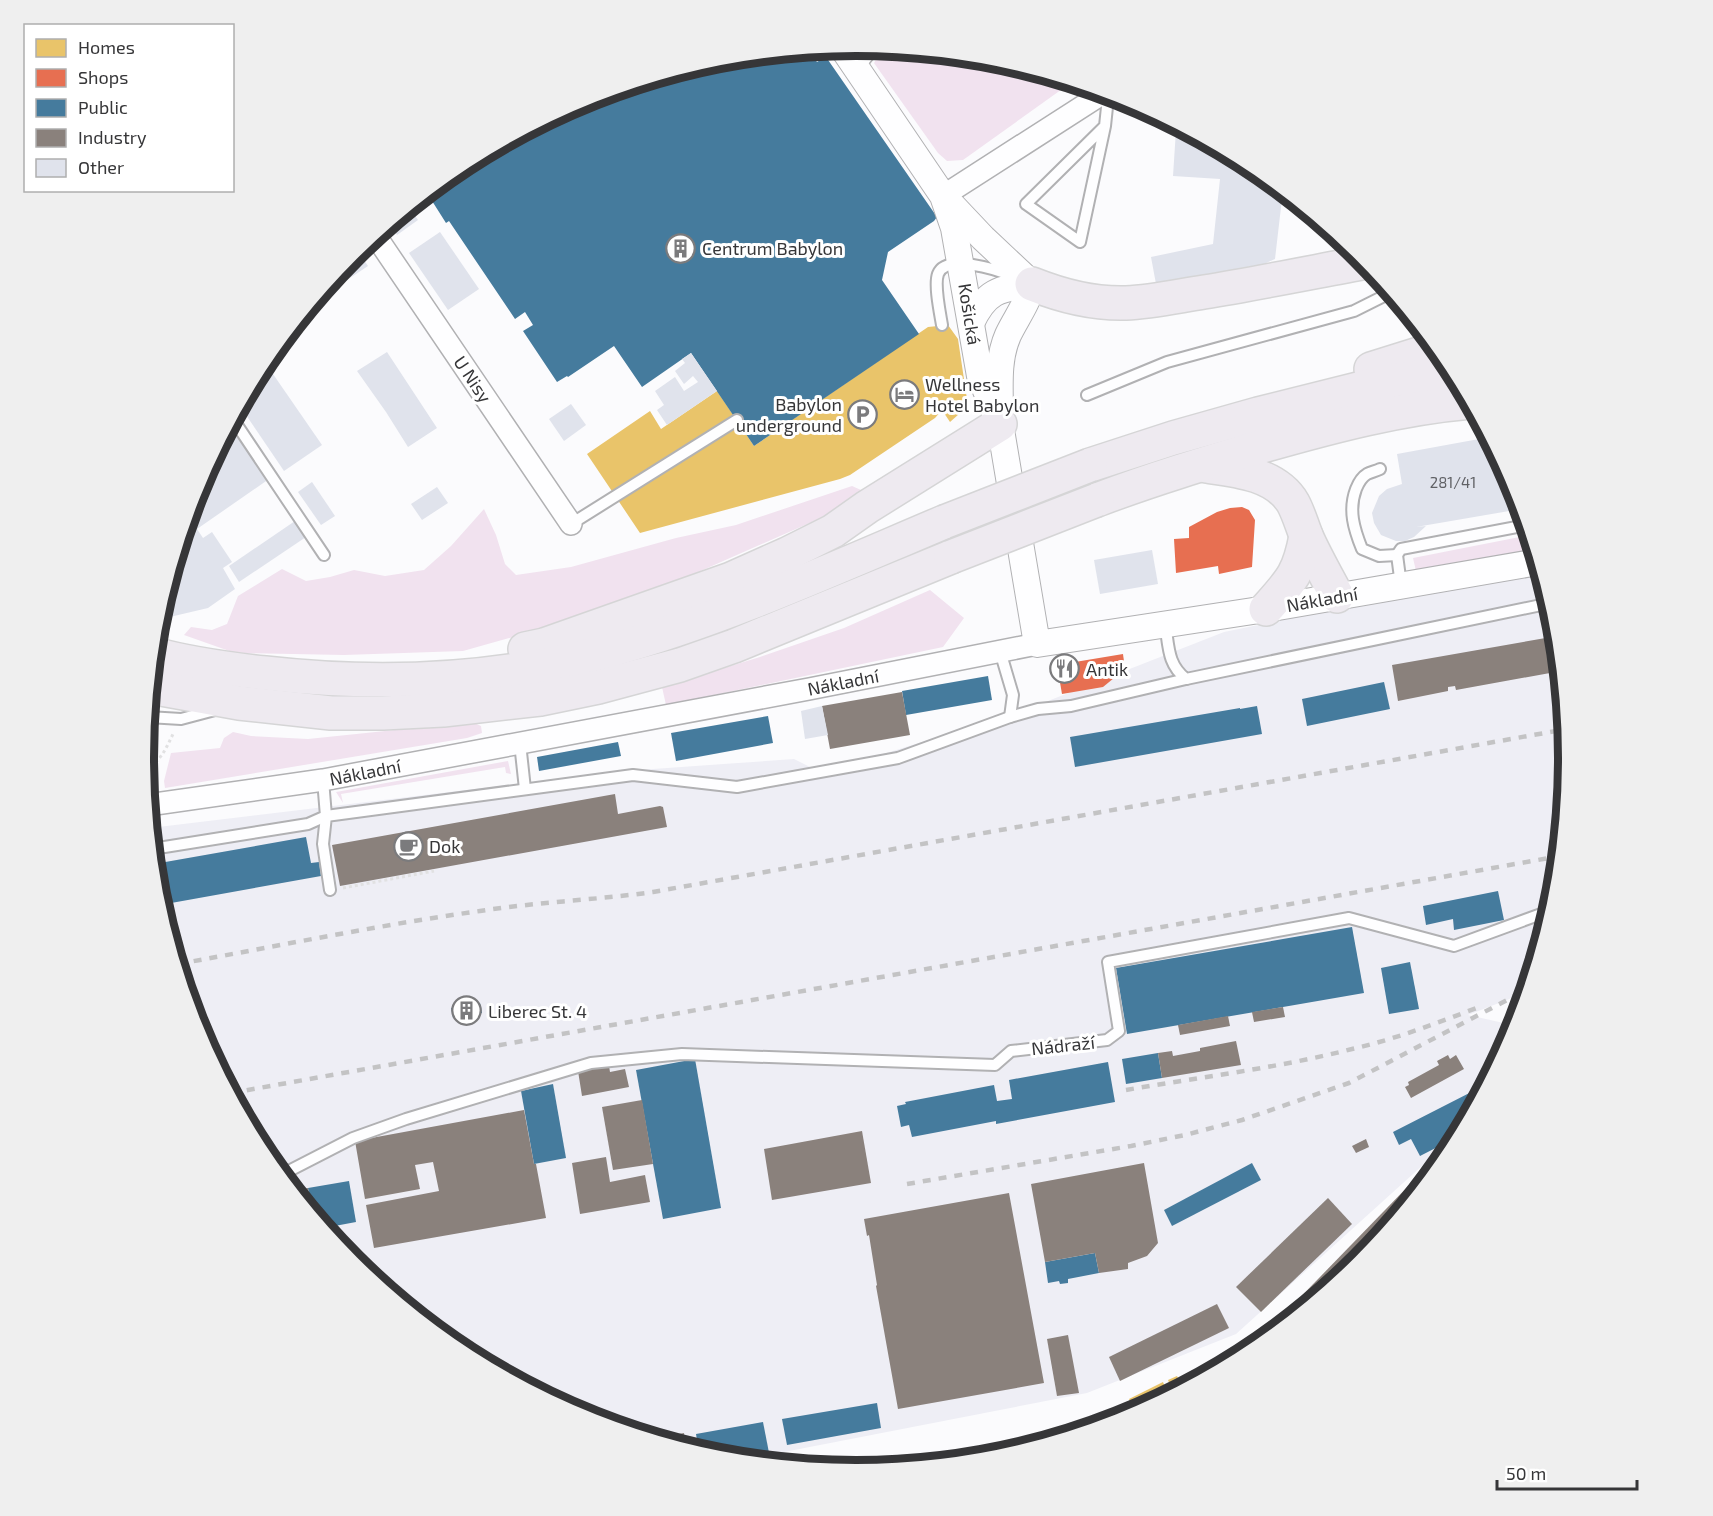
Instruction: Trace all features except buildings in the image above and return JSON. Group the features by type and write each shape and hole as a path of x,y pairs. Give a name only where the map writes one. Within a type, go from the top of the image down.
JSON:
{"highway":[{"path":"1032,284 1081,299 1125,303 1158,300 1356,264"},
{"path":"1258,414 1364,372 1429,351"},
{"path":"162,655 245,671 348,680 389,681 462,677 553,664 657,636 745,606 944,522 1090,465 1258,414 1394,380 1444,373"},
{"path":"158,688 239,703 331,713 383,713 443,710 540,699 598,687 680,665 734,646 1097,500 1198,465 1367,418 1463,403"},
{"path":"348,680 490,658 544,645 731,579 833,531 867,507 1000,424"},
{"path":"1198,465 1239,470 1284,490 1297,510 1306,536 1337,596"},
{"path":"1266,609 1292,580 1302,559 1306,536"}],"street":[{"name":"Košická","path":"857,56 943,196 954,228 980,376 1000,424 1037,644"},
{"path":"1032,284 943,196 1096,98"},
{"name":"U Nisy","path":"380,242 571,524"},
{"path":"971,323 983,302 992,294 1004,288 1032,284"},
{"path":"1000,424 1002,352 1008,335 1028,298 1032,284"},
{"name":"Nákladní","path":"156,804 323,780 1037,644 1266,609 1531,563"}],"lane":[{"path":"1105,126 1026,204 1080,243 1105,126 1106,102"},
{"path":"942,325 937,287 938,274 943,268 961,264 998,270 1032,284"},
{"path":"1087,395 1167,362 1354,312 1385,295"},
{"path":"571,524 737,420"},
{"path":"238,426 324,555"},
{"path":"1380,469 1365,475 1358,484 1352,499 1351,512 1362,549 1378,556 1397,555"},
{"path":"1401,585 1397,555 1401,549 1520,526"},
{"path":"160,848 308,824 326,816 633,775 736,787 898,758 1038,709 1071,706 1186,679 1542,605"},
{"path":"1165,624 1171,661 1186,679"},
{"path":"1000,651 1013,695 1010,717"},
{"path":"156,717 181,719 239,703"},
{"path":"520,743 525,789"},
{"path":"323,780 326,816 323,844 330,890"},
{"name":"Nádraží","path":"288,1171 353,1138 406,1119 591,1063 682,1054 995,1065 1011,1051 1107,1040 1119,1031 1108,962 1349,918 1454,946 1541,914"}],"path":[{"path":"154,765 181,719"},
{"path":"330,890 434,872"}],"shaded area":[{"path":"878,56 948,62 994,69 1064,87 963,160 947,161 938,153 874,63"},
{"path":"852,486 861,490 848,506 687,577 531,632 463,651 344,655 235,653 184,635 191,627 212,630 227,624 238,596 282,569 306,581 354,570 385,576 424,570 451,546 484,509 496,535 505,564 516,575 571,567 676,538 736,525"},
{"path":"1523,536 1528,552 1416,571 1413,558"},
{"path":"1535,576 1546,621 1553,666 1559,758 1553,850 1546,895 1535,940 1518,996 1468,1015 1507,1024 1487,1069 1432,1160 1423,1165 1236,1334 1087,1393 784,1452 785,1456 719,1447 675,1437 588,1407 546,1388 466,1342 429,1315 393,1286 328,1221 299,1186 248,1109 226,1069 191,984 167,895 158,827 625,771 794,759 822,773 1025,710 1224,632 1302,616"},
{"path":"930,590 964,618 943,647 666,705 662,687 844,628"},
{"path":"472,722 481,726 482,733 467,738 165,788 164,781 171,753 220,748 224,738 233,732 251,736 308,739"},
{"path":"508,761 511,774 506,773 505,767 341,794 343,803 336,792"}],"railway":[{"path":"185,963 442,917 523,905 653,892 1558,731"},
{"path":"238,1092 1552,857"},
{"path":"907,1184 1131,1146 1242,1120 1349,1083 1518,994"},
{"path":"1126,1090 1324,1056 1400,1036 1479,1007"}],"place":[{"name":"Centrum Babylon","path":"681,248"},
{"name":"Wellness Hotel Babylon","path":"904,394"},
{"name":"Babylon underground","path":"863,414"},
{"name":"Antik","path":"1065,669"},
{"name":"Dok","path":"408,846"},
{"name":"Liberec St. 4","path":"467,1011"}]}
